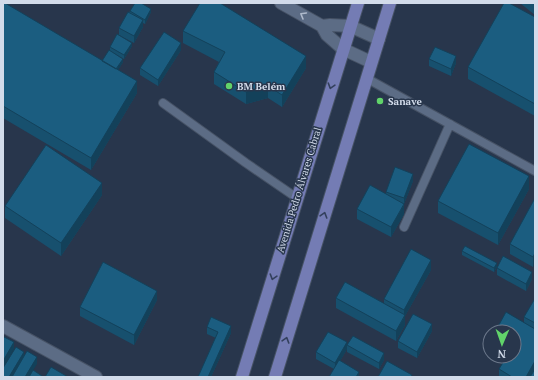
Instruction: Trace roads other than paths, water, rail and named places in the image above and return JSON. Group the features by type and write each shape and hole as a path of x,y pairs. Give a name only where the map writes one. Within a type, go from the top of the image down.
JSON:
{"main road":[{"name":"Avenida Pedro Álvares Cabral","path":"242,377 358,3"},
{"path":"275,377 390,3"}],"street":[{"path":"281,3 322,26 327,35 343,49 371,62"},
{"path":"322,26 350,26 379,39"},
{"path":"3,326 88,375"}],"lane":[{"path":"366,78 535,171"},
{"path":"162,103 297,198"},
{"path":"404,227 450,124"}],"place":[{"name":"BM Belém","path":"229,86"},
{"name":"Sanave","path":"380,101"}]}
